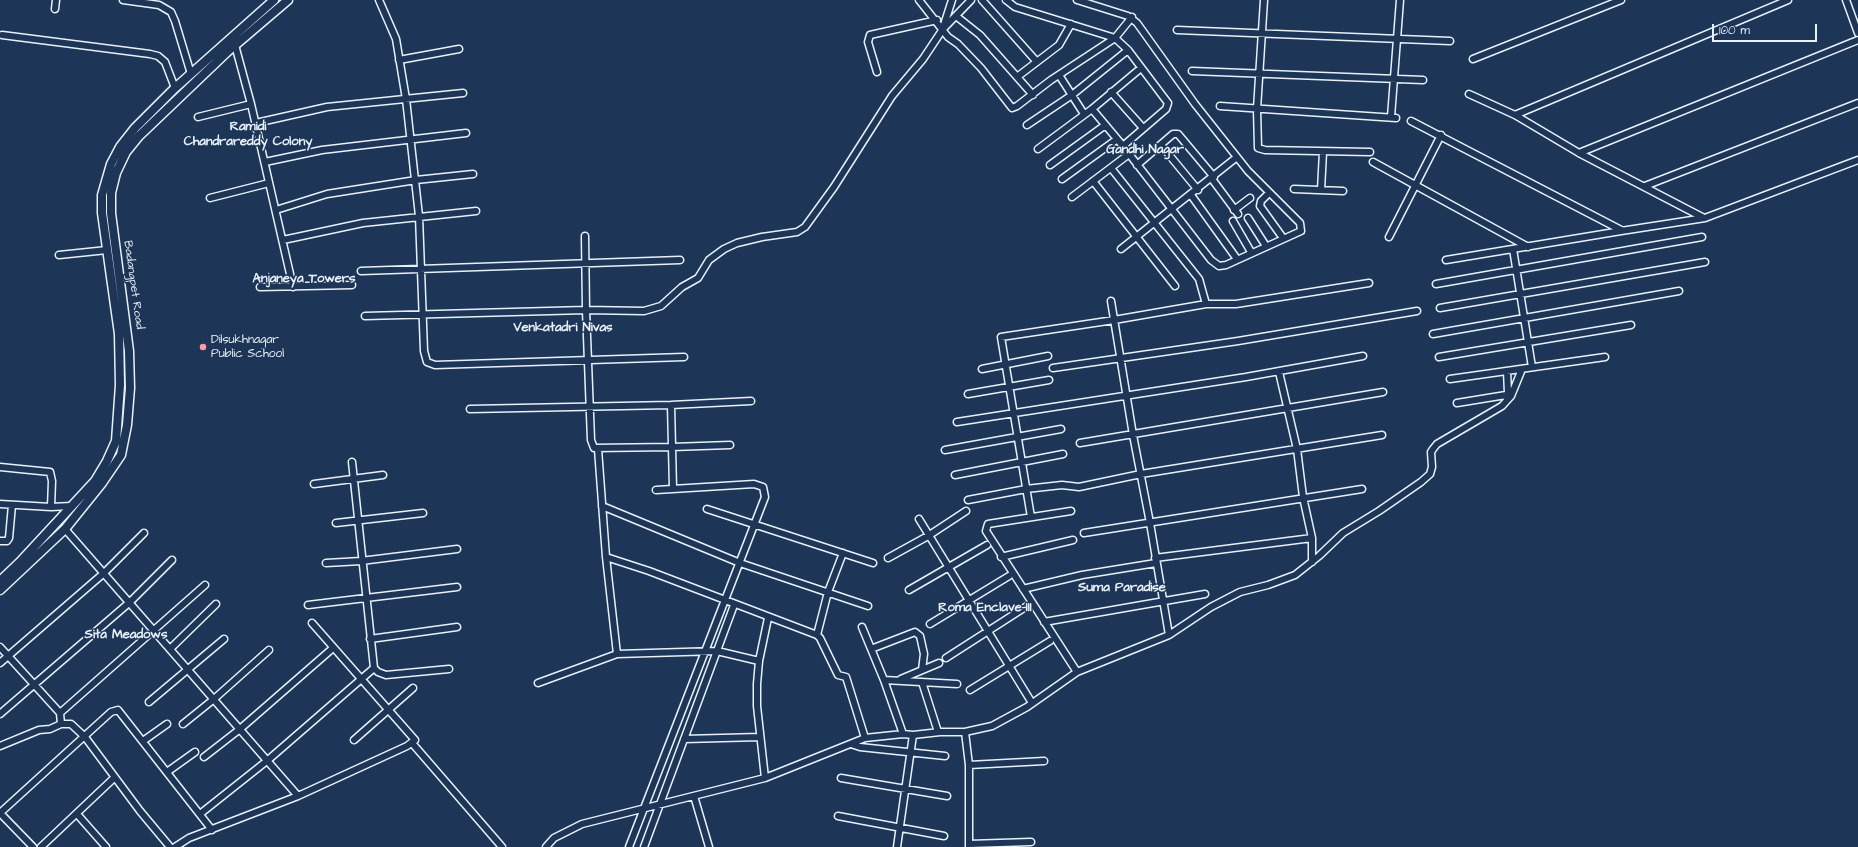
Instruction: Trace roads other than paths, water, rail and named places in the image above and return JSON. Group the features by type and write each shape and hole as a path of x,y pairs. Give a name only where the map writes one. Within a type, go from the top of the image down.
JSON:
{"main road":[{"path":"277,2 288,0"},
{"name":"Badangpet Road","path":"0,590 9,577 95,481 116,441 120,385 119,334 102,213 102,195 111,164 120,147 135,128 175,88 277,2"},
{"name":"Badangpet Road","path":"0,582 9,577 66,529 102,483 121,455 127,425 130,388 129,351 111,213 111,193 116,173 126,152 139,136 235,45 277,2"}],"street":[{"path":"55,9 56,0"},
{"path":"122,0 159,5 171,12 191,74"},
{"path":"379,0 396,39 406,99 419,216 425,355 427,362 430,364 588,361 684,357"},
{"path":"919,0 948,37 958,44 981,68 1011,107 1017,106 1059,75 1115,38 1132,17"},
{"path":"943,30 952,0"},
{"path":"365,316 653,309 661,306 682,287 698,278 709,260 724,249 737,243 762,237 797,232 805,227 834,187 892,96 923,58 943,30 971,0"},
{"path":"982,0 1036,62"},
{"path":"1006,0 1015,7 1115,38 1128,50 1168,103 1166,109 1123,146"},
{"path":"1077,0 1132,17 1138,23 1195,104 1248,171 1302,226 1301,231 1251,252 1222,267 1218,266 1211,260 1136,165 1123,146 1104,126 1092,109"},
{"path":"1264,0 1257,108 1258,148 1265,150 1370,152"},
{"path":"1220,106 1394,117 1394,78 1400,0"},
{"path":"1473,59 1621,0"},
{"path":"1515,115 1788,0"},
{"path":"1846,0 1858,33"},
{"path":"956,16 980,35 1033,95"},
{"path":"877,72 868,42 870,36 936,20"},
{"path":"1017,77 1059,45 1071,24"},
{"path":"1177,30 1450,40"},
{"path":"2,35 158,56 165,62 175,88"},
{"path":"1580,153 1858,40"},
{"path":"235,45 256,123 293,286"},
{"path":"400,60 459,49"},
{"path":"1027,125 1072,95 1128,50"},
{"path":"1038,149 1092,109 1141,68"},
{"path":"1192,71 1259,75 1423,80"},
{"path":"1059,75 1084,114"},
{"path":"1111,92 1143,128"},
{"path":"256,123 327,107 463,93"},
{"path":"1469,94 1515,115 1580,153 1705,218"},
{"path":"1645,186 1858,103"},
{"path":"198,117 251,104"},
{"path":"1411,121 1441,135 1621,230"},
{"path":"1050,165 1104,126"},
{"path":"265,162 322,150 466,133"},
{"path":"1136,165 1173,134 1178,134 1213,178 1236,212 1250,198"},
{"path":"1389,237 1441,135"},
{"path":"1062,179 1116,140"},
{"path":"1160,145 1198,190"},
{"path":"1321,190 1323,152"},
{"path":"1072,197 1129,154"},
{"path":"1122,249 1136,236 1213,178 1237,157"},
{"path":"1446,260 1621,230 1705,218 1858,160"},
{"path":"1373,162 1528,247"},
{"path":"1111,168 1199,279 1206,304"},
{"path":"276,210 327,194 416,180 473,174"},
{"path":"1093,181 1175,286"},
{"path":"210,198 269,183"},
{"path":"1294,189 1343,191"},
{"path":"1269,193 1261,201 1260,206 1283,238"},
{"path":"1191,195 1237,259"},
{"path":"282,240 363,223 476,211"},
{"path":"1248,218 1266,246"},
{"path":"1233,221 1251,252"},
{"path":"585,236 591,440 594,448 730,445"},
{"path":"1436,284 1702,237"},
{"path":"1513,249 1532,367"},
{"path":"59,255 107,250"},
{"path":"361,272 585,262 680,260"},
{"path":"1440,308 1705,262"},
{"path":"1031,517 1000,337 1114,320 1206,304 1236,304 1369,283"},
{"path":"260,287 352,285"},
{"path":"1433,334 1679,291"},
{"path":"1111,301 1168,635"},
{"path":"1053,368 1417,311"},
{"path":"1439,357 1631,325"},
{"path":"982,369 1048,356"},
{"path":"957,422 1279,372 1363,356"},
{"path":"1450,379 1605,357"},
{"path":"546,847 554,838 582,824 765,778 865,738 903,734 913,735 938,732 965,732 992,726 1032,704 1076,672 1168,635 1205,611 1240,592 1289,577 1312,562 1343,533 1379,511 1430,474 1432,467 1431,452 1437,444 1502,406 1511,396 1522,368"},
{"path":"1457,403 1506,395 1508,393 1507,371"},
{"path":"1279,372 1297,449 1303,497 1312,538 1312,562"},
{"path":"968,394 1049,380"},
{"path":"1080,443 1383,392"},
{"path":"470,409 671,405 751,401"},
{"path":"671,405 673,489"},
{"path":"945,450 1061,429"},
{"path":"968,500 1026,489 1062,485 1079,487 1141,474 1382,436"},
{"path":"598,449 606,557 617,654"},
{"path":"955,475 1063,454"},
{"path":"352,462 361,561 374,668 378,672 386,675 449,669"},
{"path":"0,467 50,472 52,481 51,507"},
{"path":"314,484 383,475"},
{"path":"629,847 765,497 765,491 758,485 656,490"},
{"path":"1084,533 1362,488"},
{"path":"0,504 51,507 72,506"},
{"path":"0,541 7,541 9,538 12,505"},
{"path":"602,506 740,563 868,606"},
{"path":"707,509 873,563"},
{"path":"888,558 928,536 966,511"},
{"path":"1071,511 988,524 986,531 1001,557 1076,672"},
{"path":"336,523 423,513"},
{"path":"918,519 970,600 1009,668 1032,704"},
{"path":"66,529 298,796"},
{"path":"0,663 104,573 144,533"},
{"path":"1023,590 1082,575 1156,561 1312,538"},
{"path":"1001,557 1073,540"},
{"path":"909,590 987,545"},
{"path":"326,563 361,561 457,549"},
{"path":"817,635 828,592 842,553"},
{"path":"606,557 649,570 734,605 817,635 820,638 838,676 846,677 865,738"},
{"path":"0,714 130,602 172,560"},
{"path":"930,624 1009,576"},
{"path":"60,713 206,585"},
{"path":"308,605 457,587"},
{"path":"1044,622 1205,594"},
{"path":"170,649 216,604"},
{"path":"644,847 734,605"},
{"path":"946,658 1027,606"},
{"path":"765,778 760,737 757,684 759,661 768,618"},
{"path":"175,847 185,840 298,796 412,743 415,740 361,680 312,622"},
{"path":"370,639 457,627"},
{"path":"862,627 884,680 903,734"},
{"path":"872,649 915,632 920,636 924,654 922,670"},
{"path":"149,702 189,670 224,639"},
{"path":"970,690 1009,668 1050,641"},
{"path":"0,647 60,713 61,724"},
{"path":"204,757 240,729 334,648"},
{"path":"183,724 214,699 269,650"},
{"path":"538,682 617,654 717,652 759,661"},
{"path":"900,680 939,663"},
{"path":"200,814 268,760 374,668"},
{"path":"884,680 957,684"},
{"path":"922,682 938,732"},
{"path":"354,740 413,688"},
{"path":"33,847 0,813 111,712 118,710 212,830"},
{"path":"0,746 39,730 50,729 61,724 71,724 85,737 114,778 170,847"},
{"path":"143,741 167,724"},
{"path":"965,732 969,765 969,845 1031,842"},
{"path":"897,847 913,735"},
{"path":"684,739 760,737"},
{"path":"412,743 502,847"},
{"path":"851,744 856,746 945,756"},
{"path":"167,772 195,752"},
{"path":"969,765 1044,761"},
{"path":"41,847 114,778"},
{"path":"841,778 947,796"},
{"path":"694,796 709,847"},
{"path":"77,814 106,847"},
{"path":"838,816 944,836"}],"place":[{"name":"Dilsukhnagar Public School","path":"203,347"}],"district":[{"name":"Ramidi Chandrareddy Colony","path":"248,134"},
{"name":"Gandhi Nagar","path":"1145,150"},
{"name":"Anjaneya Towers","path":"304,279"},
{"name":"Venkatadri Nivas","path":"563,328"},
{"name":"Suma Paradise","path":"1122,588"},
{"name":"Roma Enclave-III","path":"985,608"},
{"name":"Sita Meadows","path":"126,635"}]}
